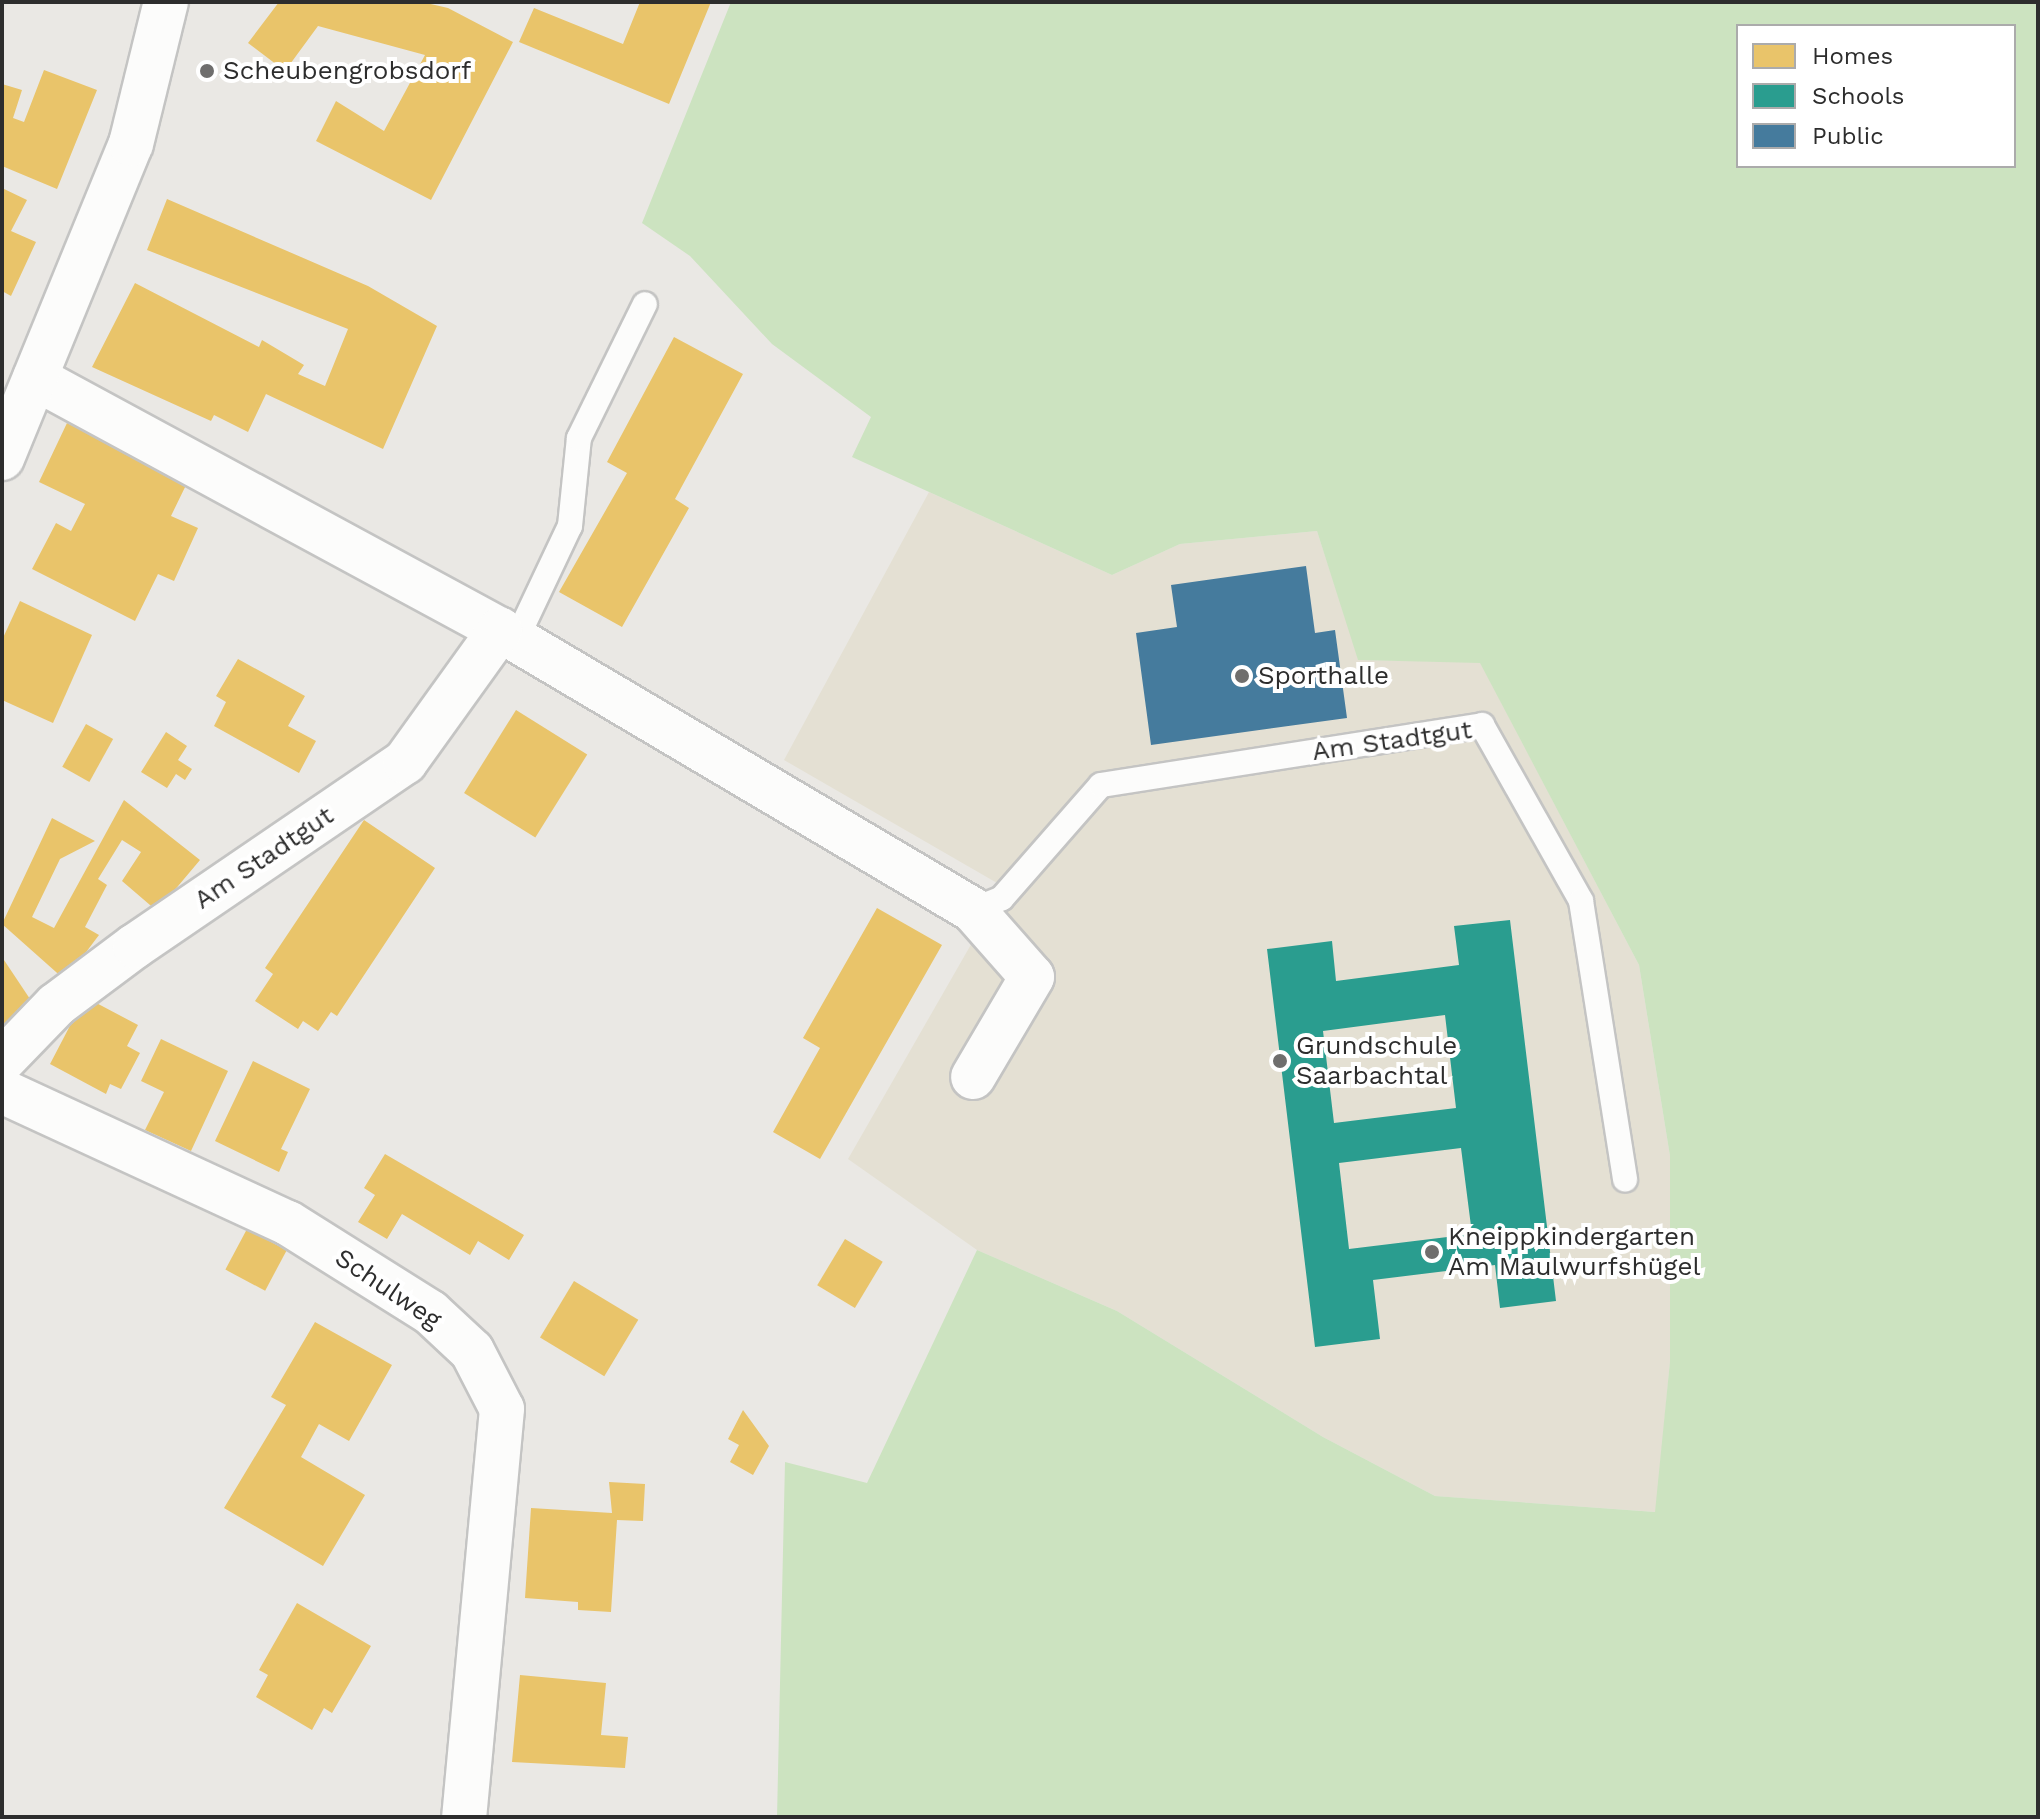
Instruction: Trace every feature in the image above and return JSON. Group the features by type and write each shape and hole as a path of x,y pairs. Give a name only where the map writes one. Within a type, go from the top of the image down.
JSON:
{"street":[{"path":"2,458 131,144 166,2"},
{"path":"35,378 508,635 973,910 1032,977 973,1077"},
{"name":"Am Stadtgut","path":"2,1061 56,1005 135,946 405,762 508,635"},
{"name":"Schulweg","path":"2,1091 288,1223 430,1312 472,1351 502,1409 464,1817"}],"lane":[{"path":"508,635 570,526 579,438 645,304"},
{"name":"Am Stadtgut","path":"973,910 1002,898 1101,785 1482,725 1581,901 1625,1180"}],"shaded area":[{"name":"Grundschule Saarbachtal","path":"929,492 1112,575 1180,544 1317,531 1359,660 1480,662 1639,965 1670,1156 1670,1361 1656,1512 1435,1496 1323,1437 1117,1311 977,1250 848,1159 1004,887 784,760"}],"green space":[{"path":"731,2 2038,2 2038,1817 777,1817 785,1462 867,1483 977,1250 1117,1311 1323,1437 1435,1496 1655,1512 1670,1361 1670,1156 1639,965 1480,663 1358,660 1317,531 1180,544 1112,575 852,457 871,417 772,344 690,256 642,223"}],"building: Homes":[{"path":"279,2 422,2 448,8 513,42 431,200 316,141 336,101 384,131 425,55 318,26 285,71 248,43"},
{"path":"640,2 711,2 669,104 519,42 534,8 623,44"},
{"path":"44,70 97,90 57,189 2,166 2,84 22,90 13,118 24,122"},
{"path":"2,188 27,200 11,231 36,242 11,296 2,291"},
{"path":"167,199 368,286 437,326 383,449 266,394 248,432 214,415 211,421 92,367 135,283 259,347 262,340 304,365 298,374 325,386 348,329 147,250"},
{"path":"674,337 743,374 675,499 689,508 622,627 559,592 627,473 607,462"},
{"path":"67,423 188,481 171,516 198,528 174,581 158,574 135,621 32,569 56,523 71,531 85,504 39,482"},
{"path":"20,601 92,635 53,723 2,700 2,640"},
{"path":"238,659 305,696 288,726 316,741 299,773 214,726 226,702 216,696"},
{"path":"516,710 587,755 535,838 464,793"},
{"path":"86,724 113,739 89,782 62,767"},
{"path":"166,732 187,746 178,760 192,769 185,780 176,774 167,788 141,772"},
{"path":"124,800 200,860 157,911 122,881 141,852 122,840 98,879 107,885 85,927 99,935 65,980 2,924 52,818 95,841 60,859 32,917 54,928"},
{"path":"364,820 435,868 337,1016 331,1012 318,1031 303,1021 298,1029 255,1001 273,974 265,968"},
{"path":"877,908 942,945 820,1159 773,1132 820,1048 803,1038"},
{"path":"2,957 34,1005 2,1027"},
{"path":"85,997 138,1025 127,1046 140,1053 121,1089 110,1084 106,1094 50,1064"},
{"path":"161,1039 228,1071 191,1151 145,1130 164,1092 141,1081"},
{"path":"253,1061 310,1089 281,1149 288,1152 279,1172 215,1141"},
{"path":"385,1154 524,1235 509,1260 478,1241 470,1255 402,1214 387,1239 358,1222 375,1195 364,1188"},
{"path":"247,1229 287,1250 265,1291 225,1270"},
{"path":"845,1239 883,1262 855,1308 817,1285"},
{"path":"574,1281 638,1320 604,1376 540,1338"},
{"path":"315,1322 392,1365 349,1441 319,1424 301,1457 365,1495 323,1566 224,1508 286,1405 271,1397"},
{"path":"743,1410 769,1446 753,1475 730,1462 739,1445 728,1439"},
{"path":"609,1482 645,1484 643,1521 617,1520 611,1612 578,1610 578,1602 525,1598 531,1508 612,1513"},
{"path":"297,1603 371,1646 332,1713 324,1708 312,1730 256,1697 268,1675 259,1670"},
{"path":"520,1675 606,1683 601,1735 628,1737 625,1768 512,1762"}],"building: Schools":[{"path":"1510,920 1556,1301 1500,1308 1495,1265 1373,1280 1380,1339 1315,1347 1267,949 1332,941 1336,981 1459,965 1454,926","holes":["1445,1015 1456,1108 1334,1123 1323,1031","1461,1148 1472,1234 1349,1249 1339,1163"]}],"building: Public":[{"name":"Sporthalle","path":"1306,566 1315,633 1335,630 1347,718 1151,745 1136,633 1177,627 1171,585"}],"place":[{"name":"Scheubengrobsdorf","path":"207,71"},
{"name":"Sporthalle","path":"1242,676"},
{"name":"Grundschule Saarbachtal","path":"1280,1061"},
{"name":"Kneippkindergarten Am Maulwurfshügel","path":"1432,1252"}]}
